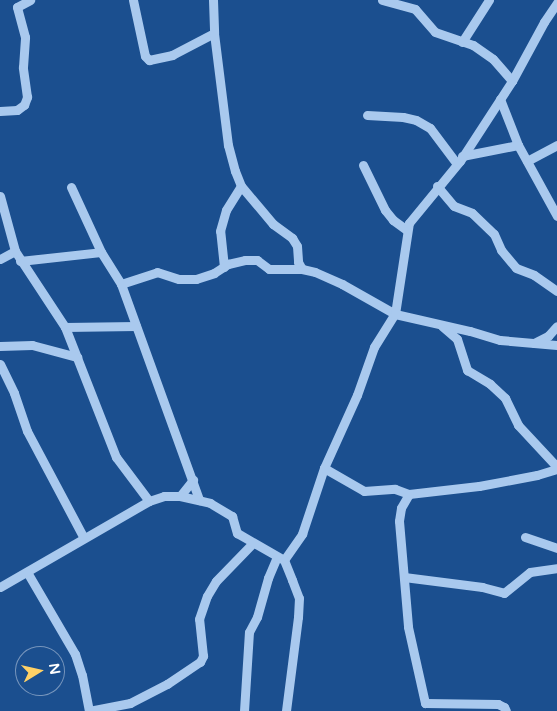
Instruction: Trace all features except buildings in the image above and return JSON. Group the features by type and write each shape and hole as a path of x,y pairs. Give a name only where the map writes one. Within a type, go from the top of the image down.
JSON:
{"street":[{"path":"0,111 17,110 24,105 27,97 23,67 25,37 17,7 30,0"},
{"path":"133,0 145,56 149,60 172,55 214,34"},
{"path":"213,0 214,34 228,145 241,186 273,224 292,238 302,268"},
{"path":"382,0 409,6 421,14 435,32 473,46 493,59 512,81"},
{"path":"462,42 489,0"},
{"path":"244,711 249,632 257,617 268,578 281,558 302,534 324,468 358,395 374,347 395,314 407,230 410,223 460,160 512,81 544,22 557,3"},
{"path":"500,100 518,145 557,216"},
{"path":"367,115 403,117 416,120 430,128 460,160"},
{"path":"460,160 518,145"},
{"path":"527,161 557,145"},
{"path":"363,166 385,210 393,220 407,230"},
{"path":"224,267 220,231 226,210 241,186"},
{"path":"438,186 457,208 472,213 490,230 501,250 516,268 534,275 557,291"},
{"path":"70,187 101,252 121,284 199,500"},
{"path":"0,196 15,252 65,327 116,457 149,501"},
{"path":"0,259 15,252"},
{"path":"20,261 101,252"},
{"path":"121,284 157,272 178,279 196,279 245,260 257,260 269,269 302,268 342,284 395,314 500,340 557,345"},
{"path":"324,468 364,491 395,489 409,494 479,486 537,475 557,468 518,425 505,398 490,384 467,370 457,339 440,324"},
{"path":"65,327 136,326"},
{"path":"534,343 548,336 557,326"},
{"path":"0,346 32,346 77,357"},
{"path":"0,364 14,393 27,431 84,538"},
{"path":"180,496 193,480"},
{"path":"409,494 401,508 399,521 408,627 425,703 498,704 504,707 506,711"},
{"path":"0,587 149,501 164,496 180,496 210,503 231,514 238,533 281,558 298,598 295,655 286,711"},
{"path":"525,537 557,548"},
{"path":"27,572 75,654 82,675 89,711 131,707 200,662 203,656 199,619 207,596 216,581 253,543"},
{"path":"404,577 482,587 504,593 530,572 557,568"}]}
